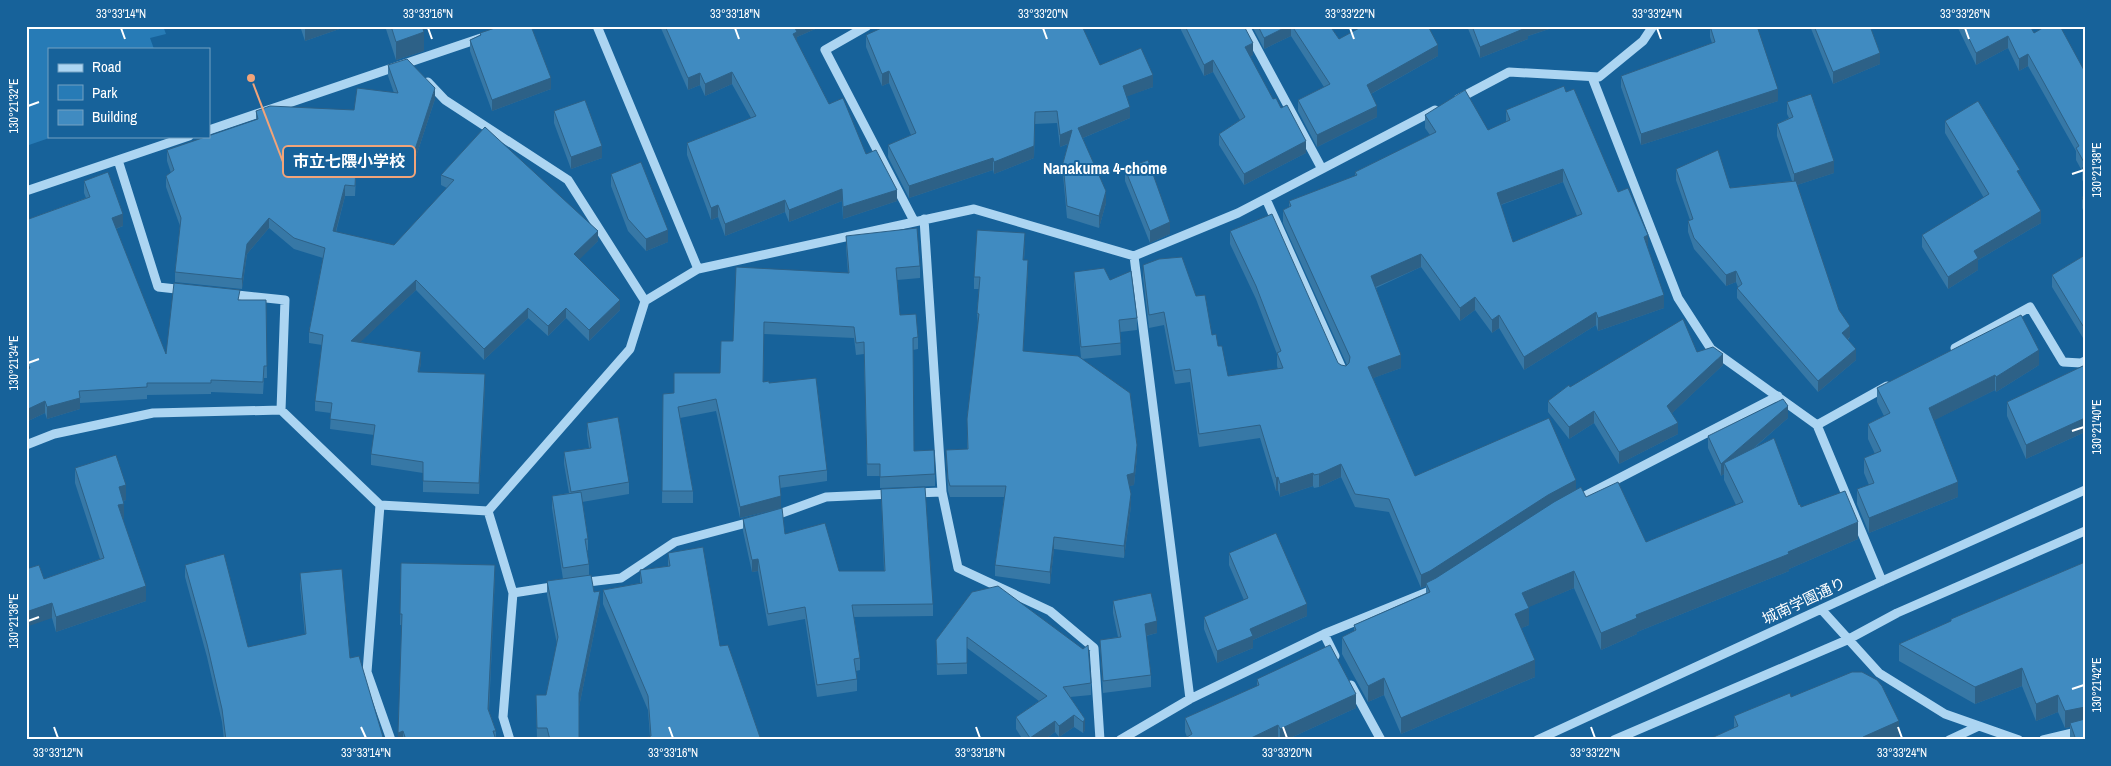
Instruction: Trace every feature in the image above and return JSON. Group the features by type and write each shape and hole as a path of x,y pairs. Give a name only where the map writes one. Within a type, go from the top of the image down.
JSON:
{"street":[{"path":"597,26 698,269"},
{"path":"867,26 826,50 914,221"},
{"path":"488,511 630,349 645,301 698,269 974,209 1134,256 1238,213 1509,72 1599,77 1642,40 1653,26"},
{"path":"1246,28 1322,170"},
{"path":"210,130 415,69 489,35"},
{"path":"415,69 445,100 568,180 645,301"},
{"path":"1592,76 1678,298 1711,349 1818,425 1882,581"},
{"path":"26,191 183,138"},
{"path":"118,160 158,287 197,291"},
{"path":"1266,199 1344,373"},
{"path":"924,219 942,492 958,568 1050,611 1094,648 1100,740"},
{"path":"1134,256 1190,699"},
{"path":"217,293 285,300 281,410"},
{"path":"1945,354 2030,307 2063,362 2082,363 2085,361"},
{"path":"1818,425 1894,383"},
{"path":"1568,504 1778,396"},
{"path":"26,445 54,434 153,412 281,410 380,505 488,511"},
{"name":"城南学園通り","path":"1537,740 2085,490"},
{"path":"513,592 620,578 675,542 786,513 826,497 942,492"},
{"path":"380,505 367,672 391,740"},
{"path":"488,511 513,592 503,717 510,740"},
{"path":"1614,740 1846,640 1897,613 2085,531"},
{"path":"1120,740 1190,699 1324,634 1433,590 1441,585"},
{"path":"1821,609 1846,640 1879,673 1945,714 2018,740"},
{"path":"1324,634 1381,740"},
{"path":"1949,740 1978,726"},
{"path":"2043,740 2085,730"}],"green space":[{"path":"26,26 163,26 166,34 150,38 154,48 48,48 49,138 26,146"}],"building":[{"path":"391,26 422,26 424,32 396,42"},
{"path":"501,26 531,26 551,78 492,100 470,40 481,35 480,33"},
{"path":"665,26 794,26 797,32 793,34 829,104 843,98 866,154 876,150 897,190 843,207 842,189 789,210 785,200 725,224 718,205 711,208 687,143 756,116 732,72 705,84 700,73 688,78"},
{"path":"886,26 1082,26 1100,65 1141,48 1153,75 1123,86 1130,107 1078,128 1106,191 1099,216 1067,206 1063,163 1072,130 1060,135 1057,111 1035,112 1034,146 994,162 993,158 909,186 888,145 916,133 889,71 882,74 866,35"},
{"path":"1185,26 1244,26 1253,43 1245,47 1273,99 1276,98 1281,108 1287,105 1306,141 1244,174 1219,134 1245,117 1213,60 1204,65"},
{"path":"1258,26 1288,26 1264,38"},
{"path":"1292,26 1330,26 1339,39 1363,26 1428,26 1438,45 1367,85 1377,106 1317,135 1298,100 1330,84"},
{"path":"1472,26 1528,26 1528,27 1480,47"},
{"path":"1710,26 1757,26 1778,89 1641,134 1621,76 1715,42"},
{"path":"1814,26 1870,26 1880,53 1833,72"},
{"path":"1963,26 2030,26 2034,33 2046,26 2060,26 2085,72 2085,164 2076,148 2079,146 2028,54 2019,59 2008,36 1976,53"},
{"path":"407,59 435,88 410,165 357,147 355,186 345,185 333,231 394,245 454,180 441,175 485,127 598,231 574,254 620,300 589,330 566,308 548,326 528,308 484,349 416,280 351,341 421,352 418,372 485,374 479,483 423,481 423,462 371,454 375,425 330,419 332,403 315,401 323,335 309,332 325,248 294,238 269,218 247,244 242,279 175,272 181,218 166,176 174,170 167,150 202,138 210,138 210,135 258,119 256,111 270,106 354,110 357,88 398,93 388,65"},
{"path":"1564,86 1566,92 1574,89 1618,192 1628,188 1648,235 1644,237 1664,295 1598,318 1596,312 1524,357 1499,315 1492,320 1475,297 1460,308 1421,254 1371,276 1401,355 1368,367 1415,476 1549,418 1576,480 1548,495 1421,575 1389,499 1355,494 1341,464 1319,474 1314,475 1313,473 1280,484 1278,477 1276,478 1260,425 1199,434 1190,369 1175,371 1164,312 1149,315 1143,265 1159,259 1182,257 1196,296 1205,295 1212,335 1216,334 1218,346 1222,346 1228,376 1283,368 1277,353 1281,351 1256,286 1230,231 1272,214 1338,363 1346,366 1349,363 1350,357 1283,210 1291,206 1289,201 1357,175 1355,172 1436,132 1425,115 1465,90 1488,130 1510,120 1506,110","holes":["1563,169 1582,214 1513,242 1497,193"]},
{"path":"1811,94 1834,161 1794,174 1777,124 1793,117 1787,102"},
{"path":"585,100 602,146 571,157 554,111"},
{"path":"1978,101 2020,170 2017,171 2041,211 1974,251 1978,258 1948,277 1922,235 1989,194 1945,121"},
{"path":"1718,150 1730,188 1796,181 1839,310 1850,326 1842,333 1856,349 1818,381 1737,288 1742,284 1736,271 1726,275 1694,238 1688,221 1693,219 1676,169"},
{"path":"1148,160 1170,222 1150,231 1125,169"},
{"path":"641,162 668,230 646,239 628,219 611,174"},
{"path":"108,172 123,214 112,218 166,354 174,283 240,290 238,300 266,300 267,366 264,366 263,382 211,380 211,383 147,383 147,387 79,391 80,398 47,407 45,401 26,410 26,370 30,368 26,361 26,220 90,197 84,181"},
{"path":"917,228 920,266 896,268 900,315 916,314 918,337 913,338 914,451 934,450 935,474 880,477 880,464 867,464 864,342 856,343 854,327 764,322 763,382 816,378 827,470 779,476 781,496 740,507 716,399 678,407 693,491 662,491 663,394 674,393 674,373 720,373 721,341 733,341 736,267 849,273 846,236"},
{"path":"977,230 1025,233 1023,260 1028,260 1023,351 1078,356 1130,393 1137,445 1134,473 1127,475 1131,494 1124,546 1054,537 1050,572 995,565 1006,486 950,486 948,479 946,450 968,449 967,419 979,314 977,313 980,277 974,277"},
{"path":"2085,255 2085,325 2083,326 2052,275"},
{"path":"1104,268 1110,280 1131,271 1137,318 1119,320 1121,343 1081,347 1074,272"},
{"path":"2021,315 2039,350 1996,377 1995,375 1929,408 1958,482 1869,518 1857,489 1874,483 1864,458 1881,451 1868,424 1890,413 1877,388"},
{"path":"1683,319 1697,352 1713,347 1723,354 1667,406 1678,423 1619,452 1594,411 1569,427 1548,401 1569,385 1570,387"},
{"path":"2085,365 2085,418 2026,445 2007,402"},
{"path":"1783,399 1788,406 1721,464 1708,436"},
{"path":"618,417 629,482 571,492 564,452 591,448 587,423"},
{"path":"1774,438 1801,507 1845,491 1858,522 1788,552 1789,554 1636,615 1637,618 1601,633 1574,571 1522,593 1529,608 1515,614 1535,660 1401,718 1384,678 1368,686 1342,637 1356,630 1354,625 1430,592 1426,583 1554,502 1581,487 1586,497 1618,482 1646,542 1743,502 1724,463"},
{"path":"116,455 126,485 119,487 124,504 118,505 146,586 56,617 52,603 26,612 26,569 39,565 44,579 104,558 75,468"},
{"path":"925,487 933,604 852,605 860,658 854,659 857,679 817,685 805,607 768,614 758,559 752,560 743,519 782,508 785,534 825,523 839,571 885,571 881,489"},
{"path":"581,492 588,539 585,539 589,564 563,568 552,496"},
{"path":"1276,533 1307,604 1250,629 1253,636 1217,651 1204,617 1248,598 1229,553"},
{"path":"703,547 720,646 728,645 761,740 639,740 651,736 648,696 603,590 642,583 640,570 670,566 668,553"},
{"path":"224,554 248,647 306,634 300,573 342,569 350,658 359,656 383,737 375,740 226,740 222,709 207,644 185,565"},
{"path":"2085,562 2085,707 2065,711 2058,695 2036,704 2022,668 1975,687 1899,644 1951,621 1951,619"},
{"path":"401,563 495,565 488,709 496,731 493,731 496,740 406,740 403,731 398,733 402,614 400,614"},
{"path":"591,575 594,592 600,591 579,693 579,740 550,740 547,728 537,728 536,695 546,695 558,637 547,581"},
{"path":"998,586 1083,649 1088,645 1091,683 1063,687 1085,719 1083,722 1074,715 1059,726 1055,721 1030,738 1016,717 1047,696 967,637 967,663 937,664 936,640 972,592"},
{"path":"1151,593 1157,621 1145,624 1151,675 1103,681 1100,640 1121,637 1113,601"},
{"path":"1330,645 1356,694 1280,729 1278,725 1247,740 1182,740 1192,734 1185,718 1259,685 1257,679"},
{"path":"1852,672 1862,672 1877,680 1882,686 1899,721 1863,737 1864,740 1707,740 1738,726 1734,716 1790,693 1791,697"},
{"path":"2085,719 2085,740 2076,740 2070,723"}],"place":[{"name":"市立七隈小学校","path":"251,78"}],"district":[{"name":"Nanakuma 4-chome","path":"1105,168"}]}
